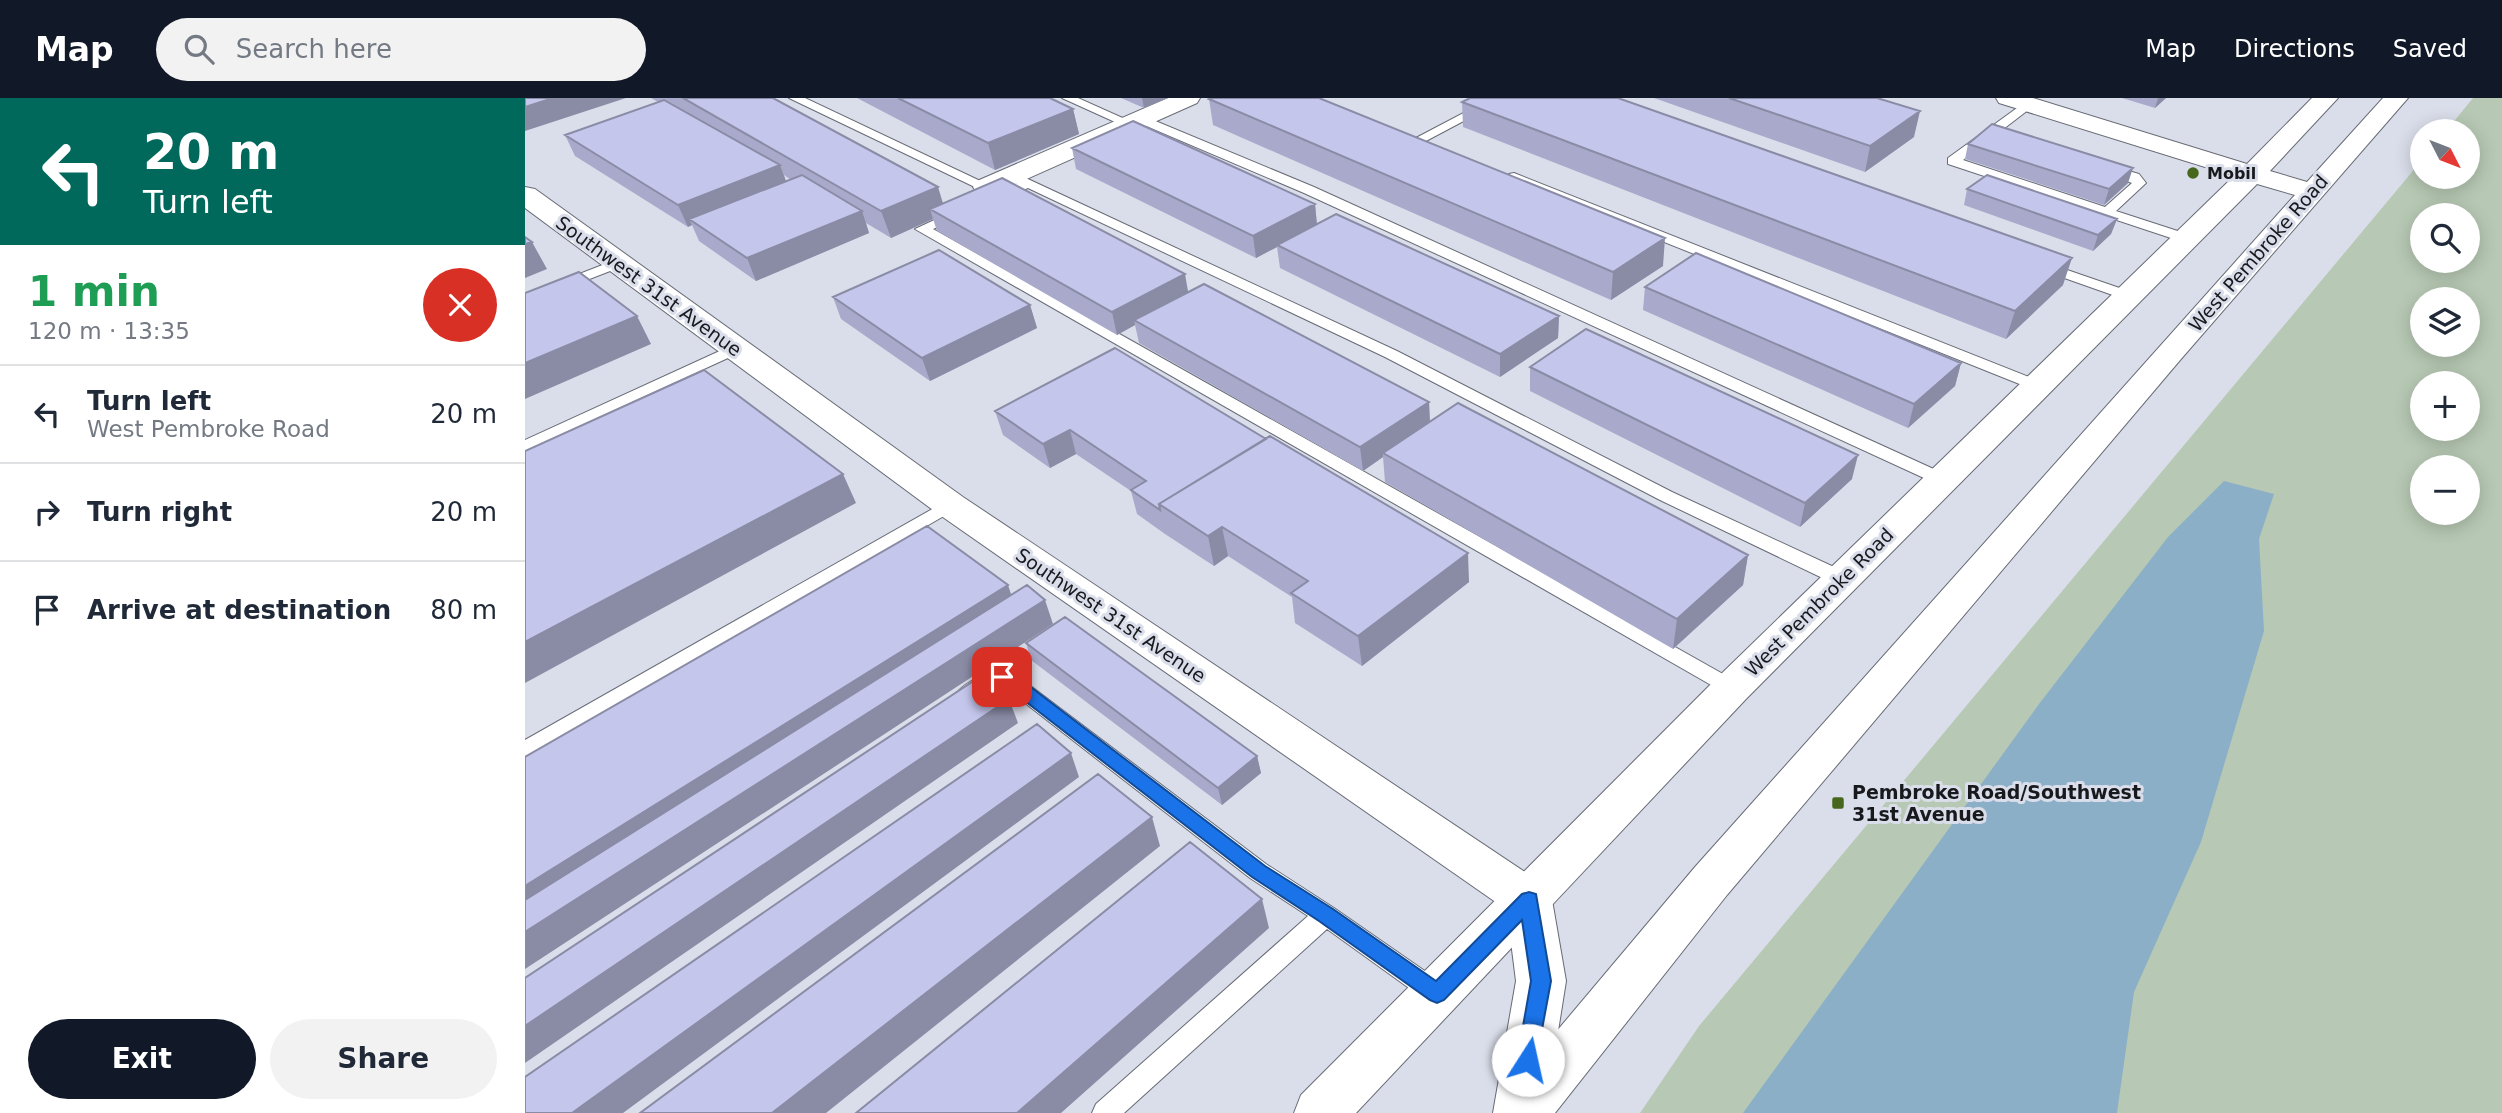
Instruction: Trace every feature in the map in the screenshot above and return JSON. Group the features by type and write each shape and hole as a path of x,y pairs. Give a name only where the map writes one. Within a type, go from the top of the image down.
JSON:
{"main road":[{"path":"978,200 1135,121 1188,98"},
{"name":"West Pembroke Road","path":"1320,1113 1529,900 1731,688 2188,239 2326,98"},
{"name":"West Pembroke Road","path":"1520,1113 1711,881 2396,98"},
{"path":"2018,101 2312,192"},
{"name":"Southwest 31st Avenue","path":"525,195 950,505 1529,900"},
{"path":"1520,1113 1541,981 1529,900"}],"lane":[{"path":"795,98 978,200"},
{"path":"1069,98 1135,121 1309,190 1943,480"},
{"path":"1420,140 1501,98"},
{"path":"2018,101 1997,133 1953,161 2188,239"},
{"path":"2095,165 2139,180 2107,212"},
{"path":"1497,170 2038,386"},
{"path":"1020,179 1391,354 1666,496 1842,579"},
{"path":"978,200 922,229 1037,297 1731,688"},
{"path":"2025,260 2129,296"},
{"path":"525,300 618,263"},
{"path":"525,446 735,349"},
{"path":"525,750 950,505"},
{"path":"944,710 991,680 1002,677 1009,680 1258,871 1326,915 1437,994"},
{"path":"1187,850 1208,833"},
{"path":"1105,1113 1326,915"}],"green space":[{"path":"2473,98 2502,98 2502,1113 1640,1113 1699,1026 2410,174 2410,189 2480,189 2480,119 2456,119"}],"water":[{"path":"2224,481 2274,494 2259,539 2264,631 2201,842 2134,992 2117,1113 1743,1113 2039,704 2168,537"}],"building":[{"path":"525,98 553,98 525,107"},
{"path":"683,98 773,98 938,187 881,211"},
{"path":"898,98 1050,98 1073,109 988,143"},
{"path":"1319,98 1665,238 1613,272 1209,99"},
{"path":"1470,98 1618,98 2072,258 2015,311 1462,102"},
{"path":"1729,98 1877,98 1920,111 1870,146"},
{"path":"664,100 780,165 678,205 565,135"},
{"path":"1133,121 1315,204 1253,236 1072,148"},
{"path":"1992,124 2133,168 2109,189 1968,144"},
{"path":"802,175 862,211 747,258 689,219"},
{"path":"1987,175 2117,219 2098,235 1967,189"},
{"path":"1002,178 1185,274 1112,312 930,209"},
{"path":"1336,214 1559,316 1500,354 1277,245"},
{"path":"939,250 1030,305 922,358 833,297"},
{"path":"1696,253 1961,363 1914,404 1645,287"},
{"path":"579,272 637,316 525,363 525,293"},
{"path":"1204,284 1429,402 1360,447 1134,320"},
{"path":"1586,329 1858,455 1805,503 1530,367"},
{"path":"1115,348 1266,439 1159,504 1160,510 1131,490 1146,481 1070,430 1043,444 995,411"},
{"path":"704,370 843,474 525,642 525,451"},
{"path":"1458,403 1748,555 1677,619 1383,453"},
{"path":"1270,436 1468,553 1358,636 1291,593 1308,581 1222,527 1208,536 1159,504"},
{"path":"927,526 1008,585 525,886 525,757"},
{"path":"1027,585 1045,600 525,932 525,900"},
{"path":"1065,617 1257,756 1218,788 1026,643"},
{"path":"978,678 1009,699 525,1026 525,978"},
{"path":"1037,724 1071,753 572,1113 525,1113 525,1077"},
{"path":"1098,774 1152,817 772,1113 640,1113"},
{"path":"1190,842 1262,899 1017,1113 856,1113"}],"place":[{"name":"Mobil","path":"2193,173"},
{"name":"Pembroke Road/Southwest 31st Avenue","path":"1838,803"}],"route":[{"path":"1002,677 1258,871 1326,915 1437,994 1529,900 1541,981 1528,1060"}]}
